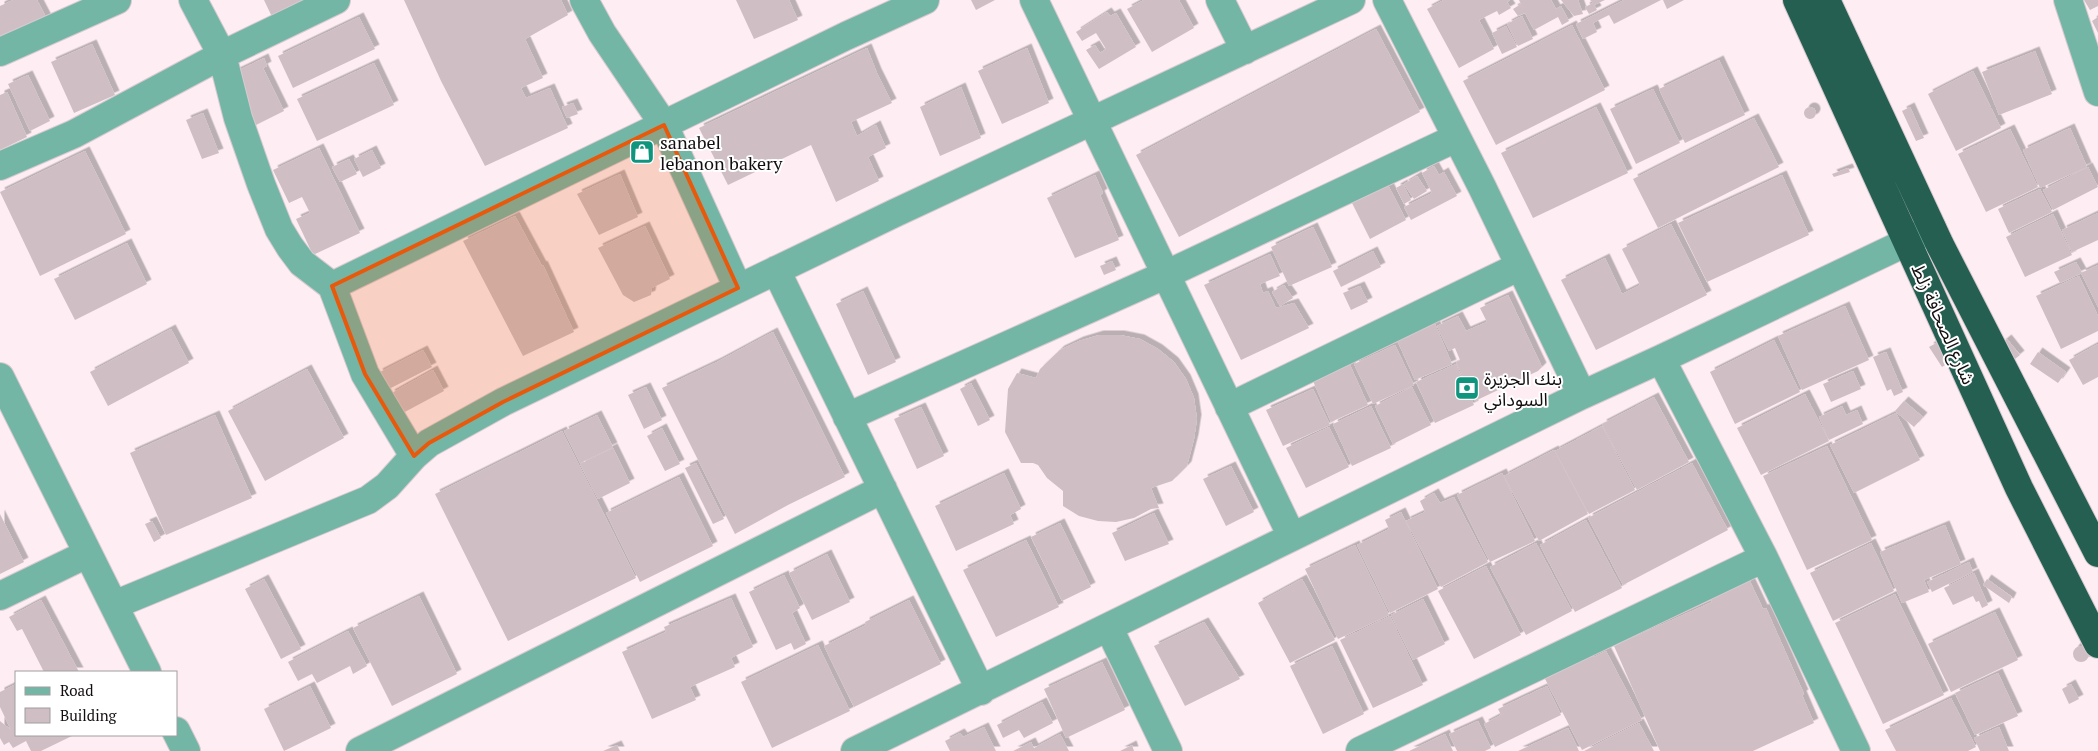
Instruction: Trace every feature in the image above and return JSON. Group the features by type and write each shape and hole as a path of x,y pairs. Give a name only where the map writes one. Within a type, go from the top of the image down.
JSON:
{"highway":[{"name":"شارع الصحافة زلط","path":"1818,4 2098,553"},
{"name":"شارع الصحافة زلط","path":"1818,4 1907,242 2019,488 2098,644"},
{"path":"2019,488 2054,468"}],"street":[{"path":"0,52 117,0"},
{"path":"193,0 222,55 238,118 279,229 302,263 332,286 365,374 414,456"},
{"path":"0,166 74,134 222,55 336,0"},
{"path":"584,0 602,33 664,125 738,288"},
{"path":"332,286 846,36 925,0"},
{"path":"1034,0 1164,275 1292,537"},
{"path":"1220,0 1245,50"},
{"path":"114,605 368,500 387,486 414,456 429,443 504,402 738,288 1351,0"},
{"path":"1387,0 1582,394"},
{"path":"2068,0 2097,86"},
{"path":"847,417 1164,275 1456,138"},
{"path":"855,751 981,691 1582,394 1661,359 1907,242 1932,228"},
{"path":"1229,407 1520,266"},
{"path":"776,270 981,691"},
{"path":"1661,359 1764,558 1847,748"},
{"path":"0,377 87,554 147,671"},
{"path":"360,751 883,489"},
{"path":"0,596 87,554"},
{"path":"1360,751 1764,558"},
{"path":"1109,628 1168,751"},
{"path":"178,735 186,751"}],"highlighted area":[{"path":"664,125 738,288 503,402 429,443 414,456 365,374 332,286"}],"building":[{"path":"13,0 37,0 48,21 0,45 0,6"},
{"path":"264,0 311,0 273,19"},
{"path":"404,0 561,0 568,15 525,39 543,78 521,88 526,98 550,88 568,128 485,166 441,81"},
{"path":"736,0 789,0 798,20 754,39"},
{"path":"971,0 995,0 976,10"},
{"path":"1144,0 1179,0 1194,28 1152,52 1127,9"},
{"path":"1444,0 1510,0 1507,2 1511,8 1499,15 1497,11 1479,20 1494,49 1459,68 1427,9"},
{"path":"1519,0 1551,0 1556,9 1561,6 1569,21 1562,25 1558,17 1534,30 1525,13 1518,16 1513,9 1521,4"},
{"path":"1561,0 1578,0 1583,14 1574,16"},
{"path":"1590,0 1605,0 1594,5 1597,10 1589,14 1585,7 1593,3"},
{"path":"1624,0 1661,0 1614,24 1609,15 1593,23 1597,32 1583,39 1576,24"},
{"path":"1663,0 1684,0 1667,9"},
{"path":"2084,0 2098,0 2098,6 2090,10"},
{"path":"1107,12 1110,16 1116,13 1136,47 1099,69 1086,50 1095,45 1100,53 1106,49 1096,33 1082,41 1076,32"},
{"path":"1522,16 1533,39 1518,46 1507,24"},
{"path":"359,17 375,49 293,88 278,56"},
{"path":"2098,17 2098,33 2092,21"},
{"path":"1572,25 1605,90 1496,145 1463,81"},
{"path":"1506,26 1517,47 1502,54 1492,33"},
{"path":"1376,29 1420,112 1179,237 1136,155"},
{"path":"92,44 115,95 74,113 51,62"},
{"path":"867,48 892,103 851,122 857,136 876,125 886,148 868,157 879,181 836,202 811,145 728,185 699,128"},
{"path":"1027,48 1049,103 1002,124 978,71"},
{"path":"2035,51 2052,94 1999,115 1982,72"},
{"path":"264,58 267,66 263,68 284,111 254,126 229,75"},
{"path":"1719,60 1745,115 1685,143 1659,89"},
{"path":"374,63 394,105 317,141 297,99"},
{"path":"1973,71 2001,128 1956,151 1928,94"},
{"path":"28,75 50,121 30,131 8,84"},
{"path":"961,87 981,138 940,156 920,107"},
{"path":"1653,89 1680,143 1636,164 1610,109"},
{"path":"7,92 27,137 0,150 0,95"},
{"path":"573,103 578,114 567,118 562,107"},
{"path":"1596,107 1628,173 1533,218 1501,153"},
{"path":"1812,107 1815,108 1815,118 1808,119 1805,118 1804,111 1805,108"},
{"path":"1910,107 1924,138 1916,141 1902,111"},
{"path":"203,113 219,153 202,159 186,120"},
{"path":"1754,118 1779,167 1658,228 1633,179"},
{"path":"2070,128 2087,167 2040,188 2023,150"},
{"path":"2010,129 2038,187 1986,212 1958,154"},
{"path":"319,148 360,233 313,255 296,219 310,213 302,197 289,203 273,170"},
{"path":"372,150 381,168 363,177 354,159"},
{"path":"85,151 126,234 40,276 0,192"},
{"path":"349,159 357,174 340,182 332,167"},
{"path":"1434,166 1439,175 1444,172 1457,196 1411,220 1404,207 1432,193 1422,173"},
{"path":"2088,167 2098,187 2053,210 2043,190"},
{"path":"1848,168 1850,172 1834,177 1832,174"},
{"path":"620,174 638,217 599,235 577,194"},
{"path":"1095,175 1103,193 1100,195 1119,240 1075,258 1047,198"},
{"path":"1782,175 1809,235 1707,282 1678,223"},
{"path":"1417,176 1427,191 1414,199 1404,184"},
{"path":"1403,184 1411,200 1404,204 1396,188"},
{"path":"1388,185 1406,220 1370,239 1352,203"},
{"path":"2040,189 2052,212 2009,233 1998,209"},
{"path":"2098,213 2098,240 2072,252 2062,230"},
{"path":"2053,214 2072,255 2025,277 2006,237"},
{"path":"515,216 543,265 574,332 523,356 463,241"},
{"path":"1671,224 1707,295 1596,350 1561,280 1605,258 1622,294 1640,285 1622,249"},
{"path":"645,226 670,279 652,288 651,295 634,302 623,295 598,248"},
{"path":"1313,227 1332,267 1289,286 1271,247"},
{"path":"127,243 147,284 75,320 54,279"},
{"path":"1373,251 1381,267 1341,287 1333,271"},
{"path":"1270,254 1280,276 1260,284 1263,293 1268,291 1276,308 1294,303 1309,328 1241,360 1204,285"},
{"path":"1112,261 1116,270 1104,275 1100,266"},
{"path":"2076,262 2082,273 2060,283 2054,272"},
{"path":"2098,265 2098,307 2081,273"},
{"path":"2079,276 2098,316 2098,331 2061,349 2036,296"},
{"path":"1284,285 1293,298 1280,306 1272,292"},
{"path":"1360,286 1368,302 1351,310 1343,293"},
{"path":"863,291 896,362 868,375 836,304"},
{"path":"1508,295 1542,367 1538,371 1475,401 1456,362 1460,360 1455,348 1449,351 1437,326 1458,316 1466,331 1487,322 1480,308"},
{"path":"1845,306 1869,360 1802,390 1778,336"},
{"path":"1435,324 1452,364 1415,380 1397,340"},
{"path":"171,329 189,363 108,406 90,372"},
{"path":"773,332 845,477 735,534 662,388 717,362"},
{"path":"1099,335 1120,335 1140,339 1158,349 1174,362 1186,379 1194,398 1197,419 1187,466 1172,481 1151,488 1159,508 1151,509 1134,518 1116,522 1098,521 1079,516 1063,506 1063,491 1047,478 1038,465 1021,463 1005,432 1008,389 1017,373 1036,378 1040,369 1060,350 1079,341"},
{"path":"2007,339 2020,355 2015,359 2001,344"},
{"path":"1774,340 1800,392 1735,424 1710,372"},
{"path":"1938,342 1950,362 1942,367 1929,347"},
{"path":"2098,344 2098,377 2083,385 2069,360"},
{"path":"1395,345 1414,385 1373,404 1354,364"},
{"path":"423,350 432,367 387,390 378,373"},
{"path":"1886,352 1903,392 1894,396 1891,389 1887,391 1873,357"},
{"path":"2038,352 2066,372 2058,383 2030,364"},
{"path":"1456,364 1474,405 1435,423 1416,382"},
{"path":"1350,365 1368,405 1331,422 1313,381"},
{"path":"307,369 344,438 265,481 228,411"},
{"path":"433,370 444,391 401,414 390,394"},
{"path":"1853,371 1861,389 1831,402 1823,384"},
{"path":"971,383 990,420 978,426 960,389"},
{"path":"646,387 662,420 644,429 628,395"},
{"path":"1412,387 1431,425 1393,444 1375,406"},
{"path":"1313,389 1330,425 1283,446 1266,410"},
{"path":"1805,394 1829,441 1761,475 1737,428"},
{"path":"1654,397 1689,462 1637,490 1602,424"},
{"path":"1904,401 1923,417 1914,427 1895,411"},
{"path":"1371,406 1391,448 1352,466 1333,424"},
{"path":"1842,406 1846,415 1857,410 1863,424 1829,440 1819,417"},
{"path":"921,407 944,456 917,469 894,419"},
{"path":"1896,413 1920,460 1854,493 1830,445"},
{"path":"215,415 252,498 166,535 130,453"},
{"path":"597,415 613,447 580,463 564,431"},
{"path":"1602,426 1635,490 1589,514 1555,451"},
{"path":"1329,427 1349,467 1306,488 1286,448"},
{"path":"662,428 680,464 665,471 647,436"},
{"path":"562,431 636,578 508,641 435,494"},
{"path":"1827,446 1872,540 1807,570 1763,476"},
{"path":"613,448 630,483 598,499 580,464"},
{"path":"1554,450 1588,514 1539,541 1504,476"},
{"path":"696,463 724,519 713,524 685,468"},
{"path":"1692,463 1728,530 1623,585 1588,518"},
{"path":"1231,466 1254,512 1226,526 1203,479"},
{"path":"1004,473 1021,509 1010,515 1014,524 956,551 935,506"},
{"path":"1502,473 1535,541 1490,562 1457,495"},
{"path":"679,477 713,546 640,582 606,513"},
{"path":"1434,493 1440,503 1454,497 1488,562 1441,587 1406,521 1425,512 1420,501"},
{"path":"1401,512 1438,589 1390,613 1357,545 1389,529 1385,520"},
{"path":"1154,513 1169,544 1125,561 1112,533"},
{"path":"0,514 24,562 0,574"},
{"path":"1586,520 1622,588 1575,612 1540,545"},
{"path":"152,521 161,538 154,542 145,524"},
{"path":"1060,523 1091,587 1062,601 1031,537"},
{"path":"1945,525 1961,564 1924,580 1929,592 1902,603 1880,552"},
{"path":"1026,540 1059,607 996,637 963,570"},
{"path":"1536,543 1572,611 1526,635 1490,567"},
{"path":"1871,543 1894,591 1833,621 1810,573"},
{"path":"1355,545 1389,615 1338,639 1305,569"},
{"path":"827,554 850,602 812,620 789,573"},
{"path":"1969,562 1973,572 1932,592 1927,582"},
{"path":"1486,566 1521,635 1474,659 1438,591"},
{"path":"1974,573 1988,605 1982,608 1979,601 1976,602 1973,596 1953,605 1944,588"},
{"path":"784,575 800,608 792,613 806,644 794,650 791,643 776,650 749,592"},
{"path":"1747,575 1763,609 1766,608 1804,694 1802,695 1814,723 1753,751 1660,751 1614,646 1712,602 1708,593"},
{"path":"264,579 301,649 281,659 245,589"},
{"path":"1302,579 1335,640 1290,663 1258,603"},
{"path":"1987,579 2012,597 2009,603 1983,585"},
{"path":"1895,594 1944,695 1883,724 1835,623"},
{"path":"419,596 457,674 392,706 353,628"},
{"path":"731,598 753,647 731,658 735,667 690,687 696,700 652,719 622,652 666,632 664,627"},
{"path":"1423,599 1445,644 1413,660 1391,615"},
{"path":"41,600 78,671 43,671 22,629 17,631 9,617"},
{"path":"909,600 941,664 854,707 824,646 866,625 865,622"},
{"path":"1995,612 2018,660 1951,692 1928,644"},
{"path":"1390,616 1423,685 1373,708 1340,640"},
{"path":"1204,622 1240,679 1185,706 1154,646"},
{"path":"348,631 367,666 353,674 350,666 317,683 312,674 298,681 288,662"},
{"path":"818,645 850,711 772,748 741,682"},
{"path":"1332,646 1364,714 1323,734 1290,666"},
{"path":"2081,646 2087,648 2089,654 2087,660 2081,662 2075,660 2073,654 2075,648"},
{"path":"1590,650 1594,657 1606,651 1642,720 1582,750 1543,675"},
{"path":"1102,662 1125,710 1066,738 1044,689"},
{"path":"1998,673 2018,716 1975,735 1955,693"},
{"path":"15,684 15,736 72,736 41,751 31,751 26,741 13,748 9,742 4,745 0,738 0,721 11,730 0,707 0,692"},
{"path":"2071,684 2079,699 2069,704 2062,689"},
{"path":"310,686 331,728 284,751 264,709"},
{"path":"1547,686 1561,715 1495,747 1484,724 1501,715 1498,709"},
{"path":"1951,698 1976,747 1968,751 1896,751 1885,730"},
{"path":"1042,702 1053,723 1024,738 1019,730 1003,738 997,725"},
{"path":"1478,721 1491,748 1485,751 1457,751 1449,734"},
{"path":"1639,723 1654,751 1584,751"},
{"path":"984,727 996,751 950,751 945,741 960,733 963,737"},
{"path":"1999,727 2009,751 1980,751 1974,738"},
{"path":"1568,728 1579,751 1518,751"},
{"path":"1060,734 1069,751 1013,751 1031,742 1034,748"},
{"path":"1445,734 1453,751 1409,751"},
{"path":"617,745 620,751 603,751"},
{"path":"1132,745 1134,751 1120,751"}],"place":[{"name":"sanabel lebanon bakery","path":"642,152"},
{"name":"بنك الجزيرة السوداني","path":"1467,388"}]}
